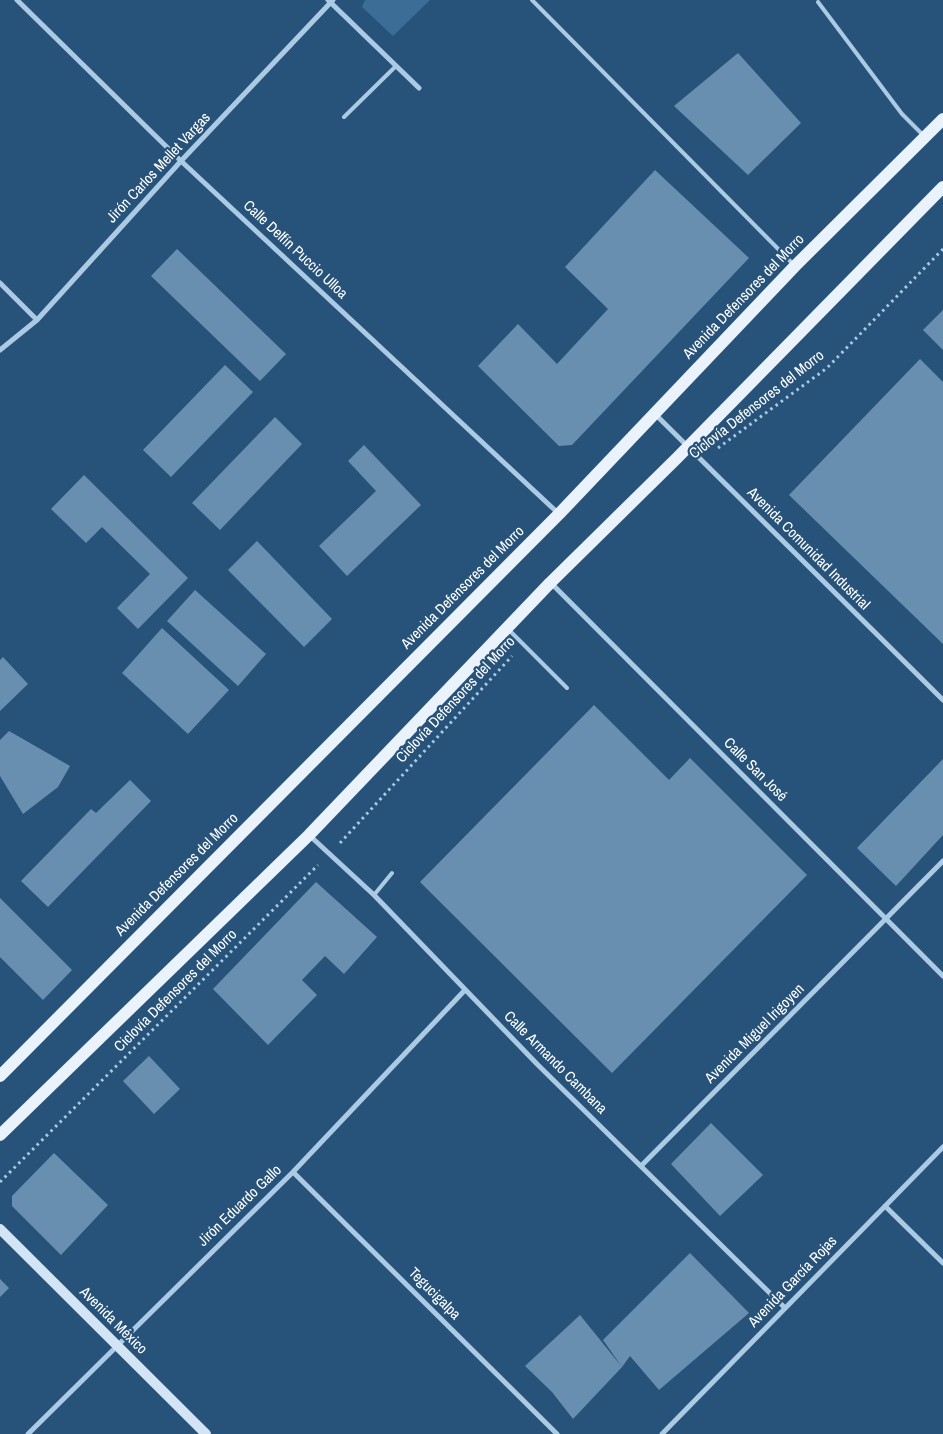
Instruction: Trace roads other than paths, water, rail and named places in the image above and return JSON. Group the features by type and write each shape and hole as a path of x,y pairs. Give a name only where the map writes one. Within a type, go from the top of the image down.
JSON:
{"main road":[{"name":"Avenida Defensores del Morro","path":"0,1076 559,514 795,266 943,119"},
{"path":"0,1135 309,835 550,582 688,447 943,187"}],"street":[{"name":"Calle Delfín Puccio Ulloa","path":"17,0 182,161 559,514"},
{"name":"Jirón Carlos Mellet Vargas","path":"0,350 37,320 331,1"},
{"path":"331,1 419,88"},
{"path":"0,283 37,320"},
{"name":"Avenida Comunidad Industrial","path":"655,414 943,700"},
{"name":"Calle San José","path":"550,582 943,976"},
{"name":"Calle Armando Cambana","path":"309,835 328,855 374,895 465,990 785,1308"},
{"name":"Avenida Miguel Irigoyen","path":"642,1166 943,861"},
{"name":"Jirón Eduardo Gallo","path":"28,1434 293,1172 465,990"},
{"name":"Avenida García Rojas","path":"662,1434 943,1147"},
{"name":"Tegucigalpa","path":"293,1172 557,1434"},
{"path":"885,1206 943,1263"},
{"name":"Avenida México","path":"0,1229 206,1434"}],"lane":[{"path":"532,0 795,266"},
{"path":"818,2 902,114 924,137"},
{"path":"344,117 396,66"},
{"path":"507,628 568,688"},
{"path":"374,895 392,873"}]}
